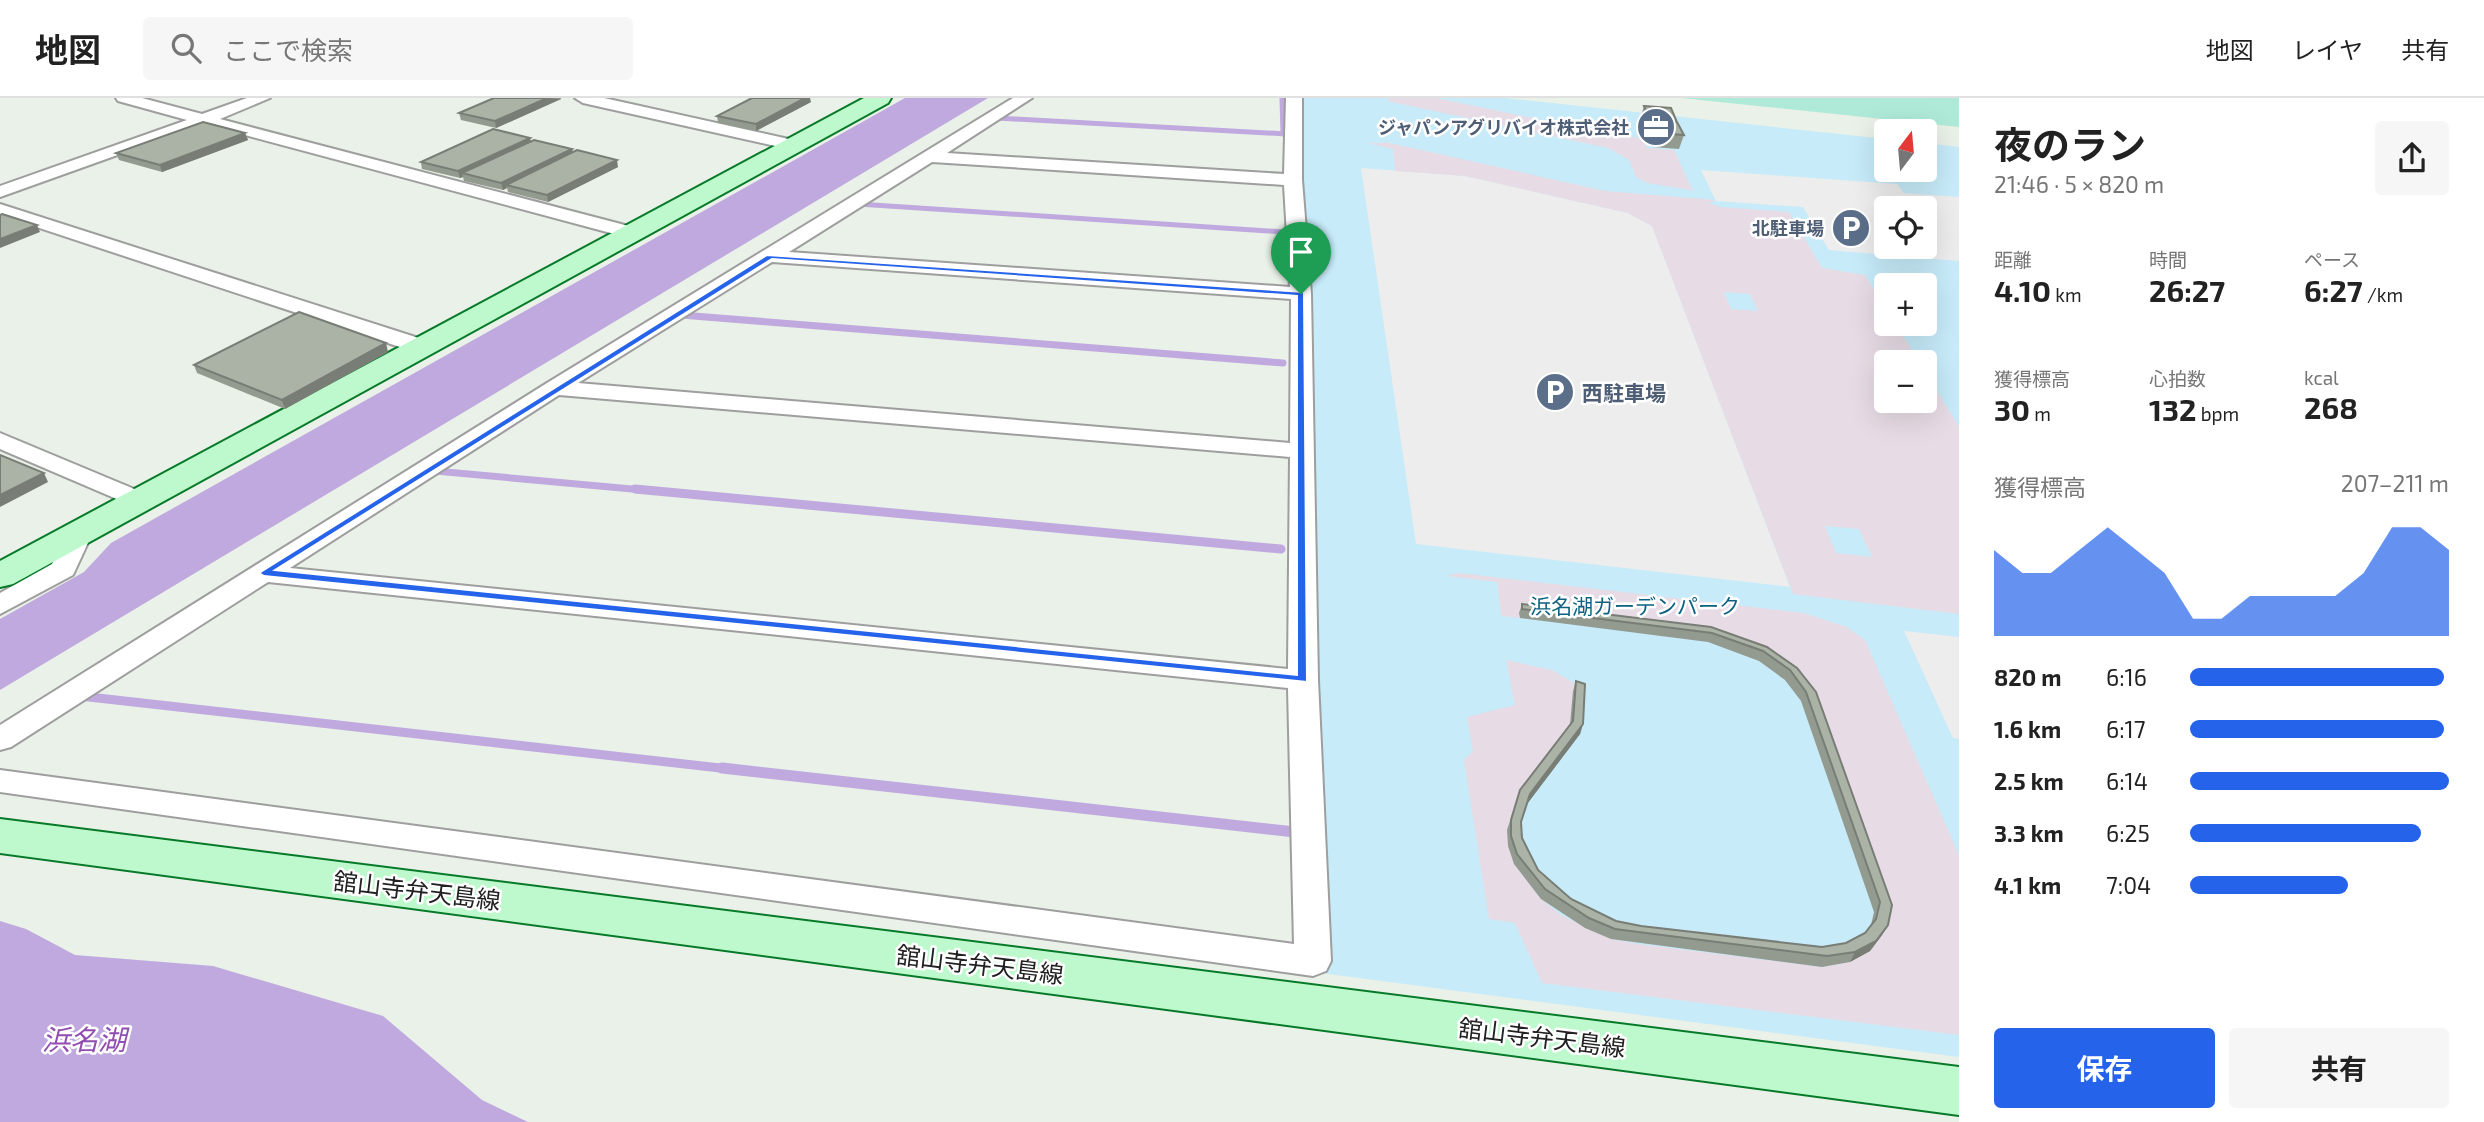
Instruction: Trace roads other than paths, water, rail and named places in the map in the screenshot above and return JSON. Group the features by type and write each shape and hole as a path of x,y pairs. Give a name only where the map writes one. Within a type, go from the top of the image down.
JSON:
{"street":[{"path":"124,98 633,233"},
{"path":"0,192 262,98"},
{"path":"583,98 793,145"},
{"path":"0,576 880,98"},
{"path":"0,739 555,388 1024,98"},
{"path":"0,781 1313,961 1303,680 1301,294 1293,180 1294,98"},
{"path":"929,157 1293,180"},
{"path":"0,209 423,347"},
{"path":"770,256 1301,294"},
{"path":"555,388 1303,451"},
{"path":"0,440 142,501"},
{"path":"0,604 63,569 79,534"},
{"path":"264,573 1303,680"},
{"name":"舘山寺弁天島線","path":"0,836 1959,1091"}],"water":[{"path":"905,98 988,98 0,690 0,619 84,572 111,543"},
{"name":"浜名湖","path":"0,921 26,929 75,955 213,966 383,1016 482,1100 528,1122 0,1122"}],"waterway":[{"path":"1282,98 1283,134"},
{"path":"997,118 1283,134"},
{"path":"1283,134 1287,134"},
{"path":"858,204 1285,232"},
{"path":"681,315 1283,363"},
{"path":"435,471 654,491"},
{"path":"635,489 1281,549"},
{"path":"80,696 738,770"},
{"path":"722,768 1295,832"}],"place":[{"name":"ジャパンアグリバイオ株式会社","path":"1656,127"},
{"name":"北駐車場","path":"1851,228"},
{"name":"西駐車場","path":"1555,392"}],"park label":[{"name":"浜名湖ガーデンパーク","path":"1635,605"}]}
